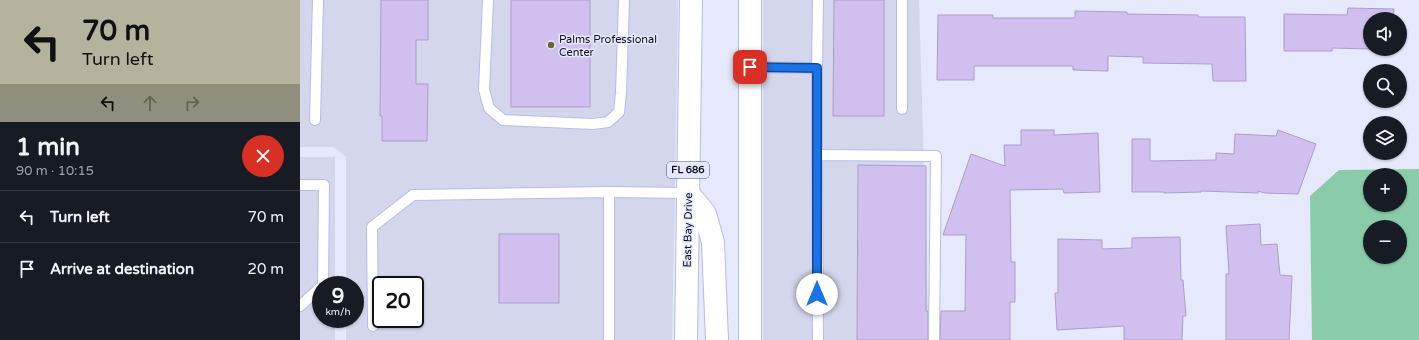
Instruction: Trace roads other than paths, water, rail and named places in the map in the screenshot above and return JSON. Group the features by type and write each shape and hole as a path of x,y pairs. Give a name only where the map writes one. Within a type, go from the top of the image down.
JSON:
{"main road":[{"name":"East Bay Drive","path":"686,340 690,0"},
{"path":"750,0 750,340"},
{"path":"688,193 705,214 713,242 717,340"}],"lane":[{"path":"315,120 318,0"},
{"path":"488,0 484,90 489,108 503,120 593,124 608,122 618,112 621,93 624,0"},
{"path":"818,0 816,154 818,340"},
{"path":"902,0 902,109"},
{"path":"750,67 817,68"},
{"path":"816,154 936,156 934,340"},
{"path":"300,185 324,185 322,276"},
{"path":"372,276 372,227 413,195 609,192 688,193"},
{"path":"609,192 609,340"},
{"path":"300,306 312,295"}],"place":[{"name":"Palms Professional Center","path":"551,45"}]}
